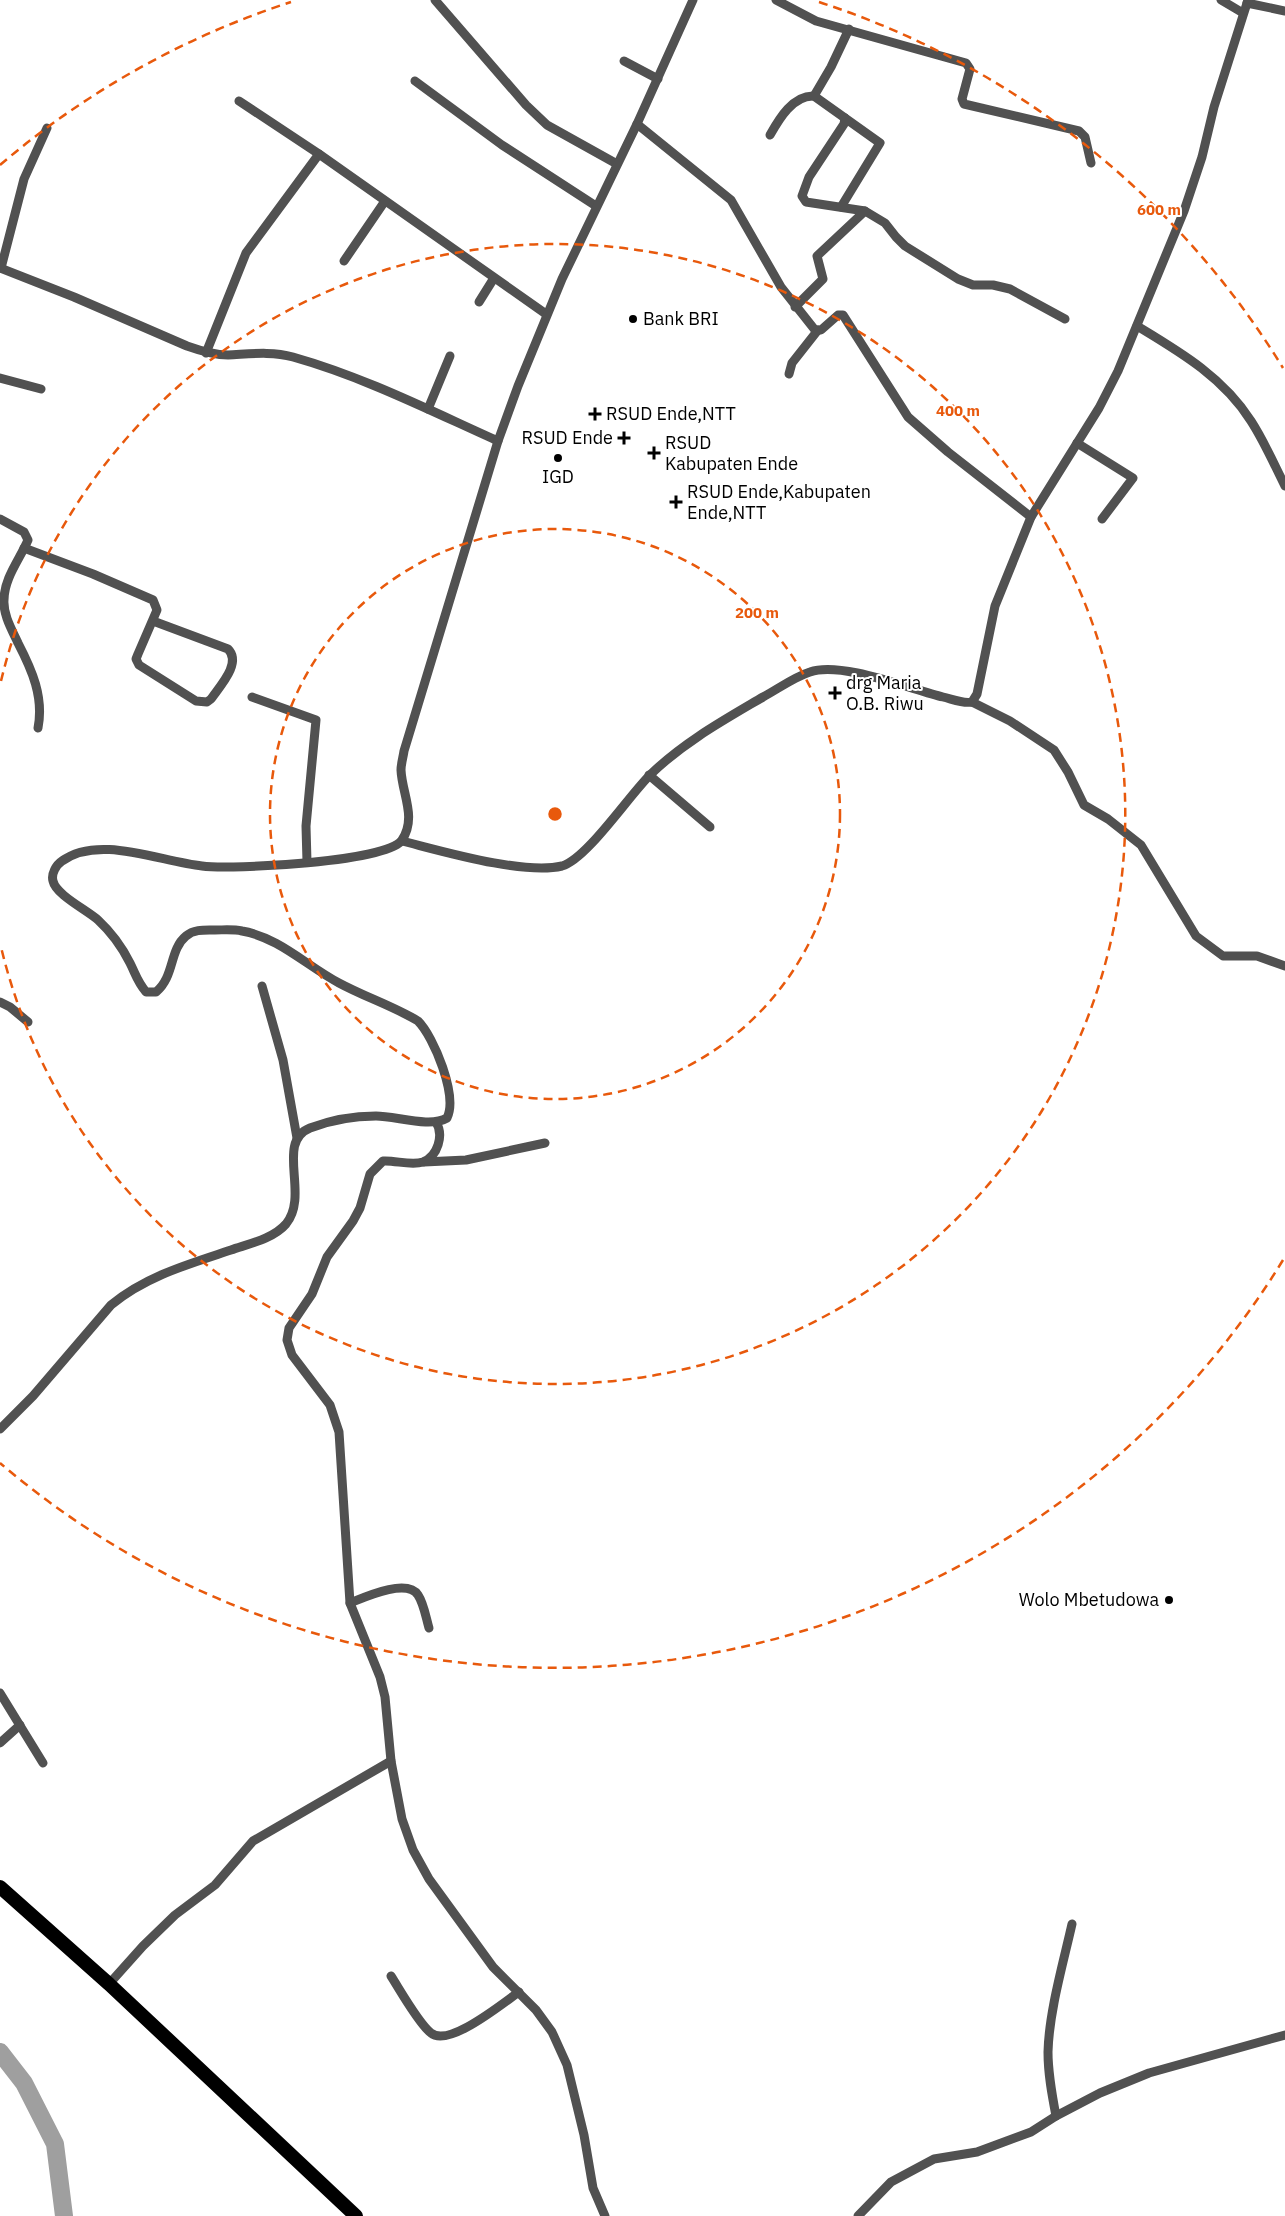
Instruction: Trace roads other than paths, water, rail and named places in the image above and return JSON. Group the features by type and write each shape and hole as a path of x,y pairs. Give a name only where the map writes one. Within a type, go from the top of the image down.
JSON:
{"highway":[{"path":"0,1887 109,1984 356,2216"}],"street":[{"path":"435,0 526,105 547,124 617,164"},
{"path":"0,1429 33,1396 112,1305 124,1295 162,1274 264,1238 284,1226 294,1210 296,1199 293,1149 297,1138 308,1128 336,1120 378,1116 436,1122 447,1118 450,1112 450,1103 440,1060 427,1032 418,1021 338,982 279,945 240,930 195,931 186,936 179,945 164,985 156,992 146,992 135,978 130,963 110,933 97,919 57,888 53,881 53,872 64,860 88,852 110,849 202,866 307,862 369,855 386,850 402,841 407,830 409,818 402,777 403,757 498,442 546,314 596,206 637,124 693,0"},
{"path":"776,0 816,21 966,63 970,69 962,99 964,104 1079,131 1084,137 1091,163"},
{"path":"1221,0 1243,13"},
{"path":"972,702 976,694 995,606 1031,516 1099,408 1118,371 1184,211 1247,1 1285,12"},
{"path":"814,96 831,67 848,29"},
{"path":"624,61 658,79"},
{"path":"415,80 502,145 596,206"},
{"path":"770,135 785,111 806,96 814,96 880,143 841,207"},
{"path":"239,102 319,154 546,314"},
{"path":"845,118 844,124 810,177 802,196 806,202 865,211 885,223 896,238 905,246 958,279 973,285 993,285 1010,289 1064,319"},
{"path":"637,124 731,200 795,307 815,330 818,330"},
{"path":"47,128 24,180 0,268 206,353 228,355 260,353 293,357 379,388 498,442"},
{"path":"206,353 246,253 319,154"},
{"path":"344,261 384,201"},
{"path":"795,307 824,277 817,256 865,211"},
{"path":"479,302 494,278"},
{"path":"789,374 792,363 818,330 838,315 842,315 908,417 948,452 1031,516"},
{"path":"1137,326 1200,365 1242,408 1253,424 1285,486"},
{"path":"428,409 450,356"},
{"path":"0,378 41,389"},
{"path":"1077,443 1133,478 1102,519"},
{"path":"0,518 24,532 28,540 6,585 3,615 34,678 40,714 38,728"},
{"path":"24,548 146,596 156,604 153,621 136,659 138,665 196,701 207,702 212,699 231,668 234,660 232,653 228,649 153,621"},
{"path":"402,841 490,862 527,866 555,867 565,865 584,851 649,775 675,752 732,716 810,672 842,670 926,693 972,702 1010,721 1054,750 1068,772 1084,805 1108,818 1141,845 1196,936 1223,956 1257,956 1285,966"},
{"path":"252,697 316,720 306,826 307,862"},
{"path":"649,775 710,827"},
{"path":"262,986 283,1060 297,1138"},
{"path":"0,1002 10,1007 28,1022"},
{"path":"422,1162 431,1156 438,1145 440,1128 436,1122"},
{"path":"545,1143 466,1160 383,1162 370,1174 360,1208 353,1222 327,1257 312,1294 289,1328 286,1340 292,1355 330,1405 339,1432 350,1603 380,1677 385,1698 391,1761 402,1819 413,1850 429,1878 494,1967 536,2010 552,2032 566,2065 582,2125 593,2188 605,2216"},
{"path":"350,1603 402,1587 413,1590 419,1596 429,1628"},
{"path":"1,1696 43,1763"},
{"path":"0,1743 20,1725"},
{"path":"109,1984 174,1915 216,1885 253,1840 391,1761"},
{"path":"1056,2116 1049,2078 1048,2051 1056,1996 1072,1924"},
{"path":"391,1976 432,2034 440,2037 466,2028 519,1992"},
{"path":"858,2216 891,2182 928,2162 983,2150 1031,2132 1056,2116 1100,2093 1149,2074 1285,2035"}],"waterway":[{"path":"0,2052 24,2083 55,2144 64,2216"}],"place":[{"name":"Bank BRI","path":"633,319"},
{"name":"RSUD Ende,NTT","path":"595,414"},
{"name":"RSUD Ende","path":"624,438"},
{"name":"RSUD Kabupaten Ende","path":"654,453"},
{"name":"IGD","path":"558,458"},
{"name":"RSUD Ende,Kabupaten Ende,NTT","path":"676,502"},
{"name":"drg Maria O.B. Riwu","path":"835,693"},
{"name":"Wolo Mbetudowa","path":"1169,1600"}]}
